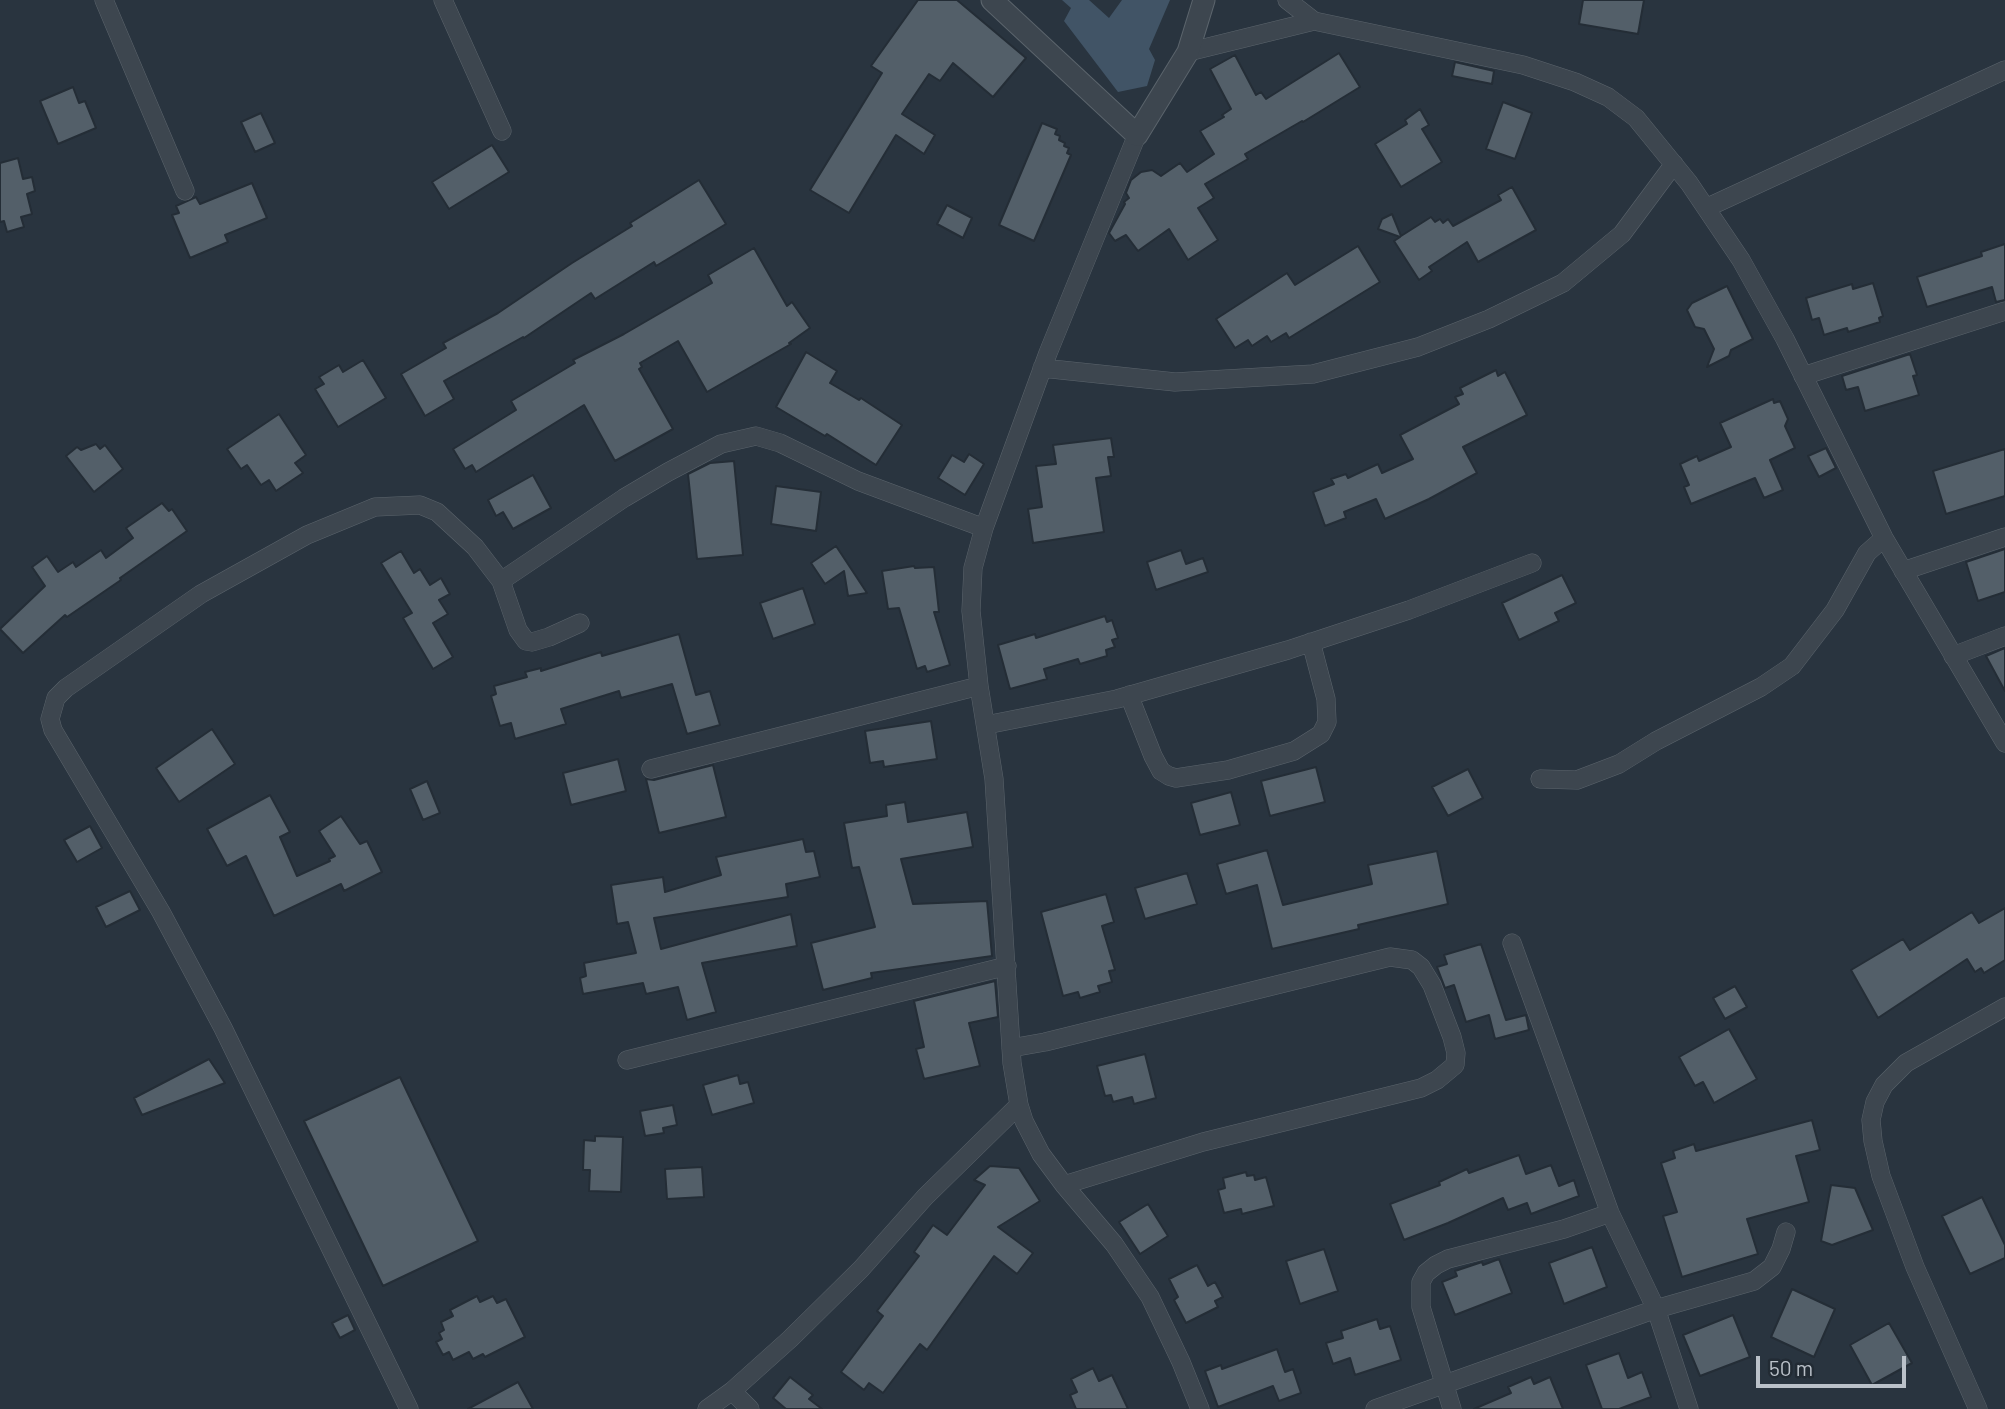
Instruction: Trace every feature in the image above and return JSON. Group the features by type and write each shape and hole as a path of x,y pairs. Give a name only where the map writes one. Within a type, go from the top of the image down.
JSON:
{"street":[{"path":"104,0 185,191"},
{"path":"443,0 502,131"},
{"path":"992,0 1137,135"},
{"path":"1199,1409 1181,1362 1150,1297 1114,1244 1041,1154 1024,1121 1014,1088 994,779 979,686 971,611 973,568 984,528 1042,369 1137,135 1188,52 1204,0"},
{"path":"1287,0 1314,21"},
{"path":"1188,52 1314,21 1523,65 1575,82 1608,97 1636,118 1674,164 1741,260 1884,538 2005,743"},
{"path":"1706,208 2005,71"},
{"path":"1042,369 1175,382 1313,374 1418,347 1489,319 1563,283 1622,234 1674,164"},
{"path":"1803,376 2005,311"},
{"path":"501,581 624,498 668,472 721,444 756,436 780,443 858,481 984,528"},
{"path":"408,1409 223,1028 161,912 53,730 50,712 56,698 66,688 201,594 307,535 375,508 420,505 437,512 475,547 501,581 518,630 526,641 549,637 580,622"},
{"path":"1903,571 2005,537"},
{"path":"1540,779 1577,780 1619,764 1656,741 1761,687 1792,666 1835,610 1867,553 1884,538"},
{"path":"986,725 1129,695 1311,642 1409,610 1532,564"},
{"path":"1953,656 2005,636"},
{"path":"1129,695 1153,757 1161,771 1169,776 1176,778 1228,770 1268,759 1309,743 1321,733 1327,722 1326,699 1311,642"},
{"path":"650,769 979,686"},
{"path":"1512,943 1610,1213 1656,1309 1689,1409"},
{"path":"1011,1048 1045,1042 1390,957 1412,960 1422,967 1437,998 1456,1054 1455,1065 1429,1084 1203,1142 1064,1185"},
{"path":"627,1060 1007,967"},
{"path":"1978,1409 1915,1268 1881,1176 1871,1120 1875,1102 1884,1085 1906,1063 2005,1007"},
{"path":"706,1409 732,1391 807,1322 860,1269 925,1197 1019,1105"},
{"path":"1452,1409 1421,1307 1421,1282 1426,1273 1448,1259 1564,1229 1610,1213"},
{"path":"1375,1409 1656,1309 1759,1279 1778,1258 1786,1232"},
{"path":"732,1391 750,1409"}],"water":[{"path":"1062,0 1089,0 1109,18 1122,0 1170,0 1149,49 1155,60 1147,86 1118,92 1064,21 1071,8"}],"building":[{"path":"918,0 957,0 1026,58 993,97 953,63 940,81 929,74 902,114 935,135 924,154 896,135 849,213 810,190 882,73 871,66"},
{"path":"1583,0 1644,0 1638,34 1579,24"},
{"path":"1339,53 1360,87 1245,154 1248,159 1205,184 1214,198 1198,208 1218,240 1188,260 1169,229 1138,251 1126,235 1115,241 1109,233 1124,202 1129,198 1126,193 1131,180 1141,172 1152,170 1161,176 1180,163 1187,172 1214,154 1200,131 1224,117 1222,115 1231,109 1210,69 1235,55 1256,95 1261,92 1266,99"},
{"path":"1455,62 1494,71 1492,84 1452,76"},
{"path":"73,87 79,103 85,101 96,128 58,144 40,101"},
{"path":"1503,102 1532,113 1515,159 1486,149"},
{"path":"1420,109 1429,125 1422,129 1442,162 1401,187 1375,144 1407,124 1405,120"},
{"path":"261,113 275,143 255,152 241,122"},
{"path":"1042,123 1057,129 1055,134 1060,136 1059,140 1069,148 1067,153 1071,155 1034,241 999,225"},
{"path":"492,145 509,172 449,209 432,182"},
{"path":"18,158 23,179 32,177 35,191 27,194 32,214 21,217 24,227 7,232 4,221 0,222 0,163"},
{"path":"699,180 726,224 656,266 654,262 595,299 591,293 524,338 444,381 454,399 425,416 401,374 446,348 443,343 498,313 632,226 630,223"},
{"path":"252,183 267,218 225,235 228,242 190,258 172,215 179,213 176,206 196,197 200,204"},
{"path":"1512,187 1536,230 1478,262 1467,242 1429,267 1432,271 1419,280 1394,241 1400,237 1378,229 1382,219 1392,214 1401,236 1431,217 1435,222 1440,219 1443,223 1448,219 1453,226 1501,200 1498,195"},
{"path":"947,205 972,218 963,238 937,224"},
{"path":"2005,244 2005,300 1996,302 1992,287 1927,307 1917,277 1982,256 1981,252"},
{"path":"1358,246 1380,282 1289,338 1286,333 1271,342 1267,336 1252,346 1248,340 1235,348 1216,319 1287,273 1295,285"},
{"path":"754,248 787,306 792,302 810,328 789,343 791,344 707,392 678,341 640,363 642,367 639,369 673,429 615,461 584,405 476,472 472,465 465,469 453,449 516,410 511,401 575,363 573,360 712,283 708,275"},
{"path":"1873,283 1883,316 1879,318 1880,322 1848,332 1847,328 1824,335 1819,318 1812,320 1806,298 1852,284 1853,289"},
{"path":"1727,286 1753,339 1707,367 1714,349 1704,329 1695,327 1687,310 1692,303"},
{"path":"806,352 837,371 830,383 859,400 861,398 902,425 876,465 827,434 825,436 776,407"},
{"path":"1910,354 1917,375 1913,376 1919,395 1865,411 1858,387 1846,390 1842,376"},
{"path":"363,360 386,398 338,427 315,389 324,384 319,377 339,365 343,372"},
{"path":"1496,370 1498,376 1505,372 1527,415 1463,447 1477,473 1385,519 1376,499 1344,512 1346,518 1325,526 1313,492 1334,484 1331,479 1346,474 1348,478 1378,464 1382,473 1413,459 1400,435 1459,404 1455,397 1463,394 1460,388"},
{"path":"1773,399 1774,403 1780,401 1788,419 1785,426 1795,448 1770,460 1783,490 1764,498 1755,478 1691,504 1684,487 1689,485 1680,464 1697,456 1699,461 1731,447 1720,423"},
{"path":"279,414 306,455 295,463 303,473 276,491 269,480 261,485 247,465 241,469 227,449"},
{"path":"1111,438 1114,457 1108,457 1111,476 1096,478 1104,532 1033,543 1028,509 1042,507 1036,466 1056,464 1053,445"},
{"path":"96,444 100,449 105,445 123,469 94,492 66,456 77,447 81,450"},
{"path":"1826,448 1836,468 1819,477 1808,456"},
{"path":"2005,449 2005,496 1946,514 1933,471"},
{"path":"969,454 984,464 965,495 938,478 952,455 964,462"},
{"path":"734,461 743,555 697,559 688,474 710,463"},
{"path":"533,475 551,508 513,529 503,512 496,516 488,500"},
{"path":"776,486 821,492 816,531 771,524"},
{"path":"162,503 169,511 172,509 187,531 120,578 121,580 67,617 65,615 23,653 0,629 45,586 32,567 47,556 58,572 73,562 76,567 101,550 106,558 133,538 126,528"},
{"path":"836,546 867,593 848,596 844,571 825,584 811,563"},
{"path":"2005,549 2005,592 1978,601 1966,562"},
{"path":"1181,550 1186,564 1203,558 1208,572 1156,590 1147,562"},
{"path":"401,551 414,573 420,569 430,585 441,578 450,594 439,600 448,614 433,623 453,657 433,669 403,618 412,613 381,563"},
{"path":"914,566 934,567 939,612 934,612 950,665 927,672 925,666 917,669 899,608 888,609 882,571"},
{"path":"1562,575 1576,603 1555,613 1559,621 1519,640 1502,603"},
{"path":"803,588 815,624 773,639 760,603"},
{"path":"1105,616 1107,622 1112,620 1118,638 1112,640 1115,647 1106,650 1107,656 1080,664 1078,659 1044,669 1047,679 1010,689 998,645 1035,634 1036,638"},
{"path":"679,634 696,695 710,691 720,725 687,734 672,684 621,698 619,691 561,709 566,724 515,739 511,723 500,726 491,696 496,694 494,686 527,677 525,672 541,668 541,671 601,652 602,656"},
{"path":"2005,648 2005,691 1986,656"},
{"path":"931,721 937,759 884,767 883,761 870,763 865,731"},
{"path":"212,729 235,764 179,802 156,768"},
{"path":"618,759 626,791 571,805 563,773"},
{"path":"713,765 726,817 659,833 646,779 654,780"},
{"path":"1316,767 1325,802 1270,816 1261,781"},
{"path":"1468,769 1483,798 1448,816 1432,787"},
{"path":"427,781 440,813 423,820 410,789"},
{"path":"1231,792 1240,825 1200,835 1191,803"},
{"path":"270,795 290,832 280,837 297,876 335,856 319,831 341,816 360,844 367,841 382,872 344,891 341,884 274,916 246,856 227,866 207,829"},
{"path":"905,802 908,822 967,812 973,847 901,859 913,904 987,901 992,956 871,973 872,978 823,990 811,943 875,927 859,867 852,868 844,823 887,816 886,805"},
{"path":"90,826 102,848 77,862 64,840"},
{"path":"803,839 806,852 814,851 820,877 786,884 788,897 654,918 661,949 791,914 797,946 702,963 716,1012 687,1020 678,987 646,994 643,983 583,994 580,978 586,976 584,963 636,953 628,922 617,924 611,885 663,877 665,892 721,875 716,857"},
{"path":"1267,850 1283,905 1372,884 1368,865 1437,851 1448,904 1358,925 1359,929 1272,949 1257,885 1226,894 1217,864"},
{"path":"1187,873 1197,904 1145,919 1135,888"},
{"path":"130,891 140,910 106,927 96,907"},
{"path":"1106,894 1114,922 1102,926 1115,970 1109,971 1112,982 1098,986 1100,992 1080,998 1078,992 1063,996 1041,912"},
{"path":"2005,908 2005,960 1984,973 1981,968 1975,972 1967,959 1878,1018 1851,970 1903,939 1910,950 1972,912 1979,923"},
{"path":"1481,944 1506,1020 1526,1015 1529,1030 1495,1039 1489,1015 1466,1022 1454,985 1445,988 1437,967 1447,964 1444,955"},
{"path":"995,981 998,1017 969,1023 980,1066 924,1079 916,1049 924,1047 914,1001"},
{"path":"1735,986 1747,1007 1725,1019 1713,998"},
{"path":"1729,1029 1757,1079 1714,1103 1703,1082 1695,1086 1679,1057"},
{"path":"1145,1054 1156,1098 1134,1104 1132,1097 1113,1102 1111,1095 1105,1096 1097,1066"},
{"path":"209,1059 225,1083 142,1115 134,1098"},
{"path":"738,1075 740,1084 748,1082 754,1103 712,1115 703,1085"},
{"path":"400,1077 478,1241 383,1286 304,1121"},
{"path":"673,1105 677,1125 663,1128 664,1133 645,1136 640,1111"},
{"path":"1812,1120 1820,1150 1796,1156 1809,1202 1747,1219 1758,1254 1682,1277 1663,1216 1677,1212 1661,1163 1675,1158 1673,1151 1694,1144 1696,1151"},
{"path":"595,1136 623,1137 621,1192 589,1191 590,1170 583,1170 584,1140 595,1141"},
{"path":"1519,1155 1526,1174 1551,1165 1559,1186 1574,1180 1579,1196 1531,1214 1527,1203 1508,1210 1503,1198 1404,1240 1390,1204 1440,1185 1439,1182 1467,1169 1469,1173"},
{"path":"990,1166 1019,1168 1040,1201 998,1227 1033,1253 1017,1274 994,1256 927,1350 920,1344 883,1393 869,1383 864,1390 841,1372 883,1316 877,1311 919,1256 914,1252 933,1225 947,1235 985,1185 974,1180"},
{"path":"702,1167 704,1197 667,1199 665,1169"},
{"path":"1246,1172 1247,1176 1254,1175 1255,1180 1266,1177 1274,1206 1242,1214 1241,1209 1224,1213 1218,1190 1225,1188 1223,1178"},
{"path":"1831,1185 1855,1188 1873,1230 1832,1245 1821,1241"},
{"path":"1982,1197 2005,1245 2005,1258 1970,1274 1942,1216"},
{"path":"1148,1204 1168,1236 1140,1254 1119,1222"},
{"path":"1592,1247 1607,1287 1564,1304 1549,1263"},
{"path":"1324,1249 1338,1291 1300,1304 1286,1261"},
{"path":"1499,1259 1512,1293 1455,1315 1442,1282 1457,1276 1455,1271"},
{"path":"1197,1265 1208,1286 1215,1282 1223,1297 1215,1301 1218,1307 1186,1323 1174,1300 1178,1297 1169,1279"},
{"path":"1792,1289 1835,1309 1814,1357 1771,1337"},
{"path":"477,1296 480,1302 493,1296 497,1303 506,1299 525,1337 485,1357 483,1354 473,1359 469,1352 453,1360 449,1352 443,1355 436,1342 442,1339 439,1333 444,1330 441,1322 453,1316 450,1310"},
{"path":"348,1315 355,1330 340,1338 332,1323"},
{"path":"1733,1315 1750,1357 1700,1376 1683,1335"},
{"path":"1377,1319 1380,1329 1390,1326 1401,1360 1355,1375 1350,1358 1333,1364 1326,1343 1343,1338 1341,1331"},
{"path":"1889,1323 1912,1363 1872,1385 1850,1345"},
{"path":"1277,1349 1285,1372 1293,1369 1301,1393 1279,1401 1273,1386 1218,1407 1205,1371 1221,1365 1222,1369"},
{"path":"1619,1353 1628,1378 1642,1372 1651,1397 1619,1409 1602,1409 1586,1365"},
{"path":"1093,1368 1099,1381 1112,1375 1128,1409 1076,1409 1070,1395 1077,1392 1071,1379"},
{"path":"790,1377 813,1395 809,1399 822,1409 786,1409 773,1398"},
{"path":"1531,1377 1534,1384 1550,1377 1563,1409 1474,1409 1511,1393 1508,1387"},
{"path":"518,1382 533,1409 468,1409"}]}
